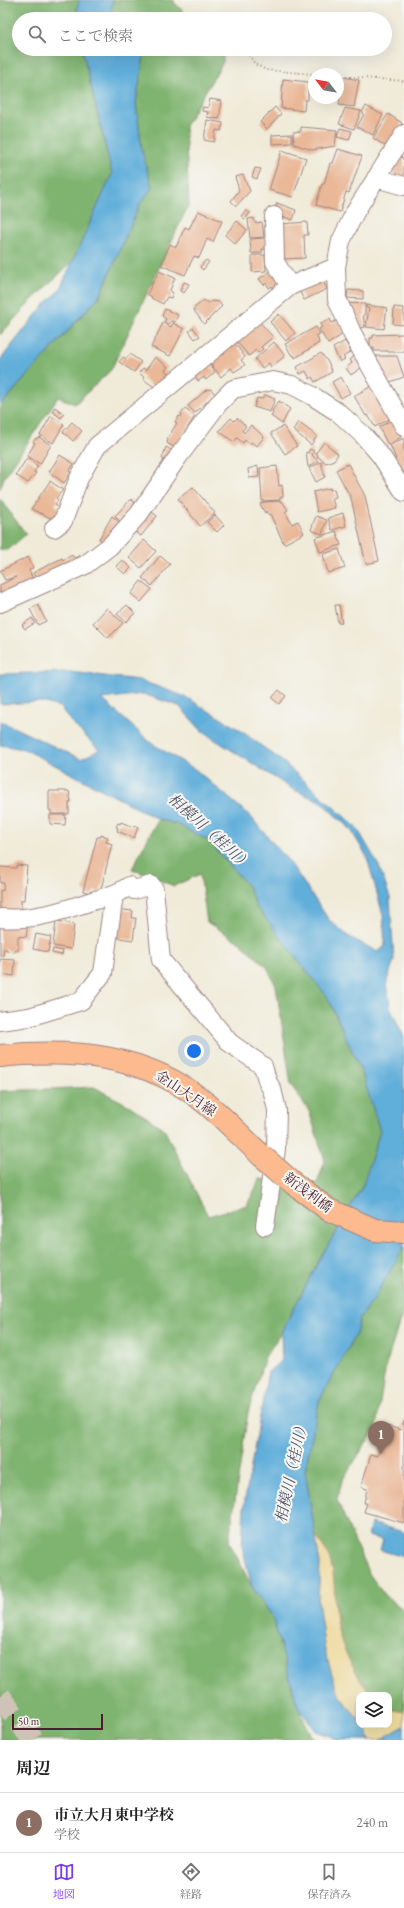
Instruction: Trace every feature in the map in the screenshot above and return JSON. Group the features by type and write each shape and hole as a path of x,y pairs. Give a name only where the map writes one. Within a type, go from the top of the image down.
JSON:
{"main road":[{"name":"金山大月線","path":"0,1056 35,1053 73,1054 116,1060 142,1066 167,1078 208,1104 262,1156"},
{"name":"新浅利橋","path":"262,1156 294,1184 329,1210 375,1230 404,1232"}],"street":[{"path":"404,134 355,212 341,241 336,267 337,299 352,333 404,426"},
{"path":"376,178 404,186"},
{"path":"274,216 276,262 290,286"},
{"path":"54,528 63,521 79,478 97,446 290,286 336,267"},
{"path":"0,603 85,565 110,546 139,514 178,457 218,404 233,389 273,380 292,385 311,395 339,414 363,435 381,456 404,492"},
{"path":"0,918 16,919 56,913 120,893 129,886 134,890 151,885 154,889 161,960 230,1043 263,1066 268,1083 272,1089 277,1110 276,1149 265,1226"},
{"path":"0,1021 29,1017 81,1001 103,973 114,895"}],"path":[{"path":"250,56 255,64 266,70 308,74"},
{"path":"344,76 404,81"}],"green space":[{"path":"0,0 79,0 77,12 12,12 12,56 84,56 112,174 73,261 31,301 0,335"},
{"path":"113,0 174,0 174,2 184,12 112,12"},
{"path":"144,56 223,56 223,62 185,126 189,204 111,370 75,404 58,397 4,478 0,489 0,406 100,296 140,204 152,188 142,151 136,103"},
{"path":"0,499 26,534 8,550 0,550"},
{"path":"158,819 179,825 209,841 248,886 328,998 362,1073 380,1131 363,1185 320,1259 281,1333 265,1357 248,1412 229,1541 252,1587 272,1616 298,1707 314,1740 0,1740 0,1091 94,1087 130,1106 164,1129 208,1216 247,1205 260,1179 316,1186 325,1161 309,1111 291,1085 276,986 267,967 239,942 207,922 200,874 174,886 132,869"},
{"path":"404,1247 404,1308 386,1365 376,1427 342,1481 337,1500 368,1572 385,1596 404,1610 404,1712 392,1710 392,1692 369,1692 349,1663 337,1626 331,1565 327,1553 315,1535 305,1472 319,1401 356,1334 360,1318 374,1299"}],"sand":[{"path":"315,1535 326,1551 330,1562 334,1580 337,1626 346,1654 369,1692 356,1692 356,1716 345,1703 337,1690 325,1652 318,1600 320,1564"},
{"path":"392,1710 404,1712 404,1727 380,1740 370,1740 366,1728 392,1728"}],"water":[{"path":"79,0 113,0 112,12 77,12"},
{"path":"84,56 144,56 136,103 142,151 152,188 140,204 100,295 0,406 0,360 39,311 60,289 112,174"},
{"name":"相模川（桂川）","path":"70,672 139,680 186,697 240,730 282,761 357,828 379,866 390,898 394,960 387,981 390,1008 404,1037 404,1247 374,1299 360,1318 356,1334 319,1401 305,1471 320,1564 318,1600 325,1652 337,1690 345,1703 356,1716 356,1728 367,1728 370,1740 335,1740 335,1738 316,1731 298,1707 272,1616 252,1587 242,1546 244,1505 268,1372 282,1360 281,1333 320,1259 363,1185 380,1131 362,1073 328,998 256,906 248,886 209,841 179,825 158,819 24,749 0,745 0,721 81,759 99,750 74,725 60,707 41,702 0,704 0,674","holes":["143,694 179,706 203,732 294,790 320,801 351,830 367,857 383,915 385,946 378,952 348,936 329,920 291,864 250,816 196,770 151,743 102,699"]},
{"path":"371,1523 404,1532 404,1557 380,1550 383,1540 368,1536"},
{"path":"404,1727 404,1740 380,1740"}],"building":[{"path":"344,77 359,80 354,107 339,105 344,104"},
{"path":"283,79 308,82 308,100 305,100 304,111 281,108"},
{"path":"210,99 222,101 219,119 207,117 208,112 202,111 203,107 208,108"},
{"path":"366,106 383,115 373,135 357,127 364,114 362,112"},
{"path":"275,107 281,114 267,129 260,122"},
{"path":"345,108 361,111 354,129 339,124"},
{"path":"388,114 402,123 387,147 373,138"},
{"path":"207,120 223,123 221,131 216,130 214,142 204,140"},
{"path":"301,127 337,130 335,146 312,150 294,144 293,132 301,131"},
{"path":"340,128 352,131 349,140 337,137"},
{"path":"292,134 292,143 272,144 272,135"},
{"path":"338,149 362,156 349,193 346,192 340,212 316,205 330,163 333,163"},
{"path":"282,150 306,158 293,197 269,190"},
{"path":"399,156 404,159 404,180 389,171"},
{"path":"255,168 261,169 257,179 252,177"},
{"path":"243,175 250,191 236,206 231,201 239,190 235,177"},
{"path":"277,203 296,210 293,220 273,214"},
{"path":"246,210 250,213 245,219 241,216"},
{"path":"198,211 222,221 213,242 207,239 199,258 194,256 185,275 161,265 170,244 176,247 185,227 189,229"},
{"path":"254,218 255,223 262,222 264,237 250,238 248,219"},
{"path":"237,221 247,230 235,244 225,235"},
{"path":"307,222 308,235 304,235 305,258 282,259 280,224"},
{"path":"267,238 267,245 265,245 265,249 262,249 262,253 251,253 250,239"},
{"path":"252,255 265,255 266,271 252,272"},
{"path":"206,260 209,262 203,270 200,267"},
{"path":"273,269 283,283 274,289 272,286 269,288 266,283 264,285 259,279"},
{"path":"159,271 175,278 170,290 173,293 171,298 167,297 163,304 151,298 152,297 147,294"},
{"path":"323,281 327,289 304,300 300,292"},
{"path":"184,282 189,284 184,293 180,291"},
{"path":"348,290 363,291 363,299 347,298"},
{"path":"204,300 208,303 212,301 219,302 222,306 204,324 193,309"},
{"path":"343,303 365,304 365,315 363,315 365,327 356,329"},
{"path":"366,305 387,308 384,329 366,327 369,308 366,308"},
{"path":"394,307 404,308 404,325 393,324"},
{"path":"165,309 178,315 175,322 171,321 168,324 164,322 166,319 162,316"},
{"path":"279,314 295,333 286,341 270,322"},
{"path":"257,319 273,337 261,347 263,349 258,353 256,350 249,356 234,339"},
{"path":"330,319 332,323 338,320 346,332 328,344 319,329 322,327 320,324"},
{"path":"163,323 171,327 173,323 184,329 170,356 151,347"},
{"path":"316,327 320,334 317,335 319,343 295,358 294,355 292,356 285,344"},
{"path":"193,328 200,336 195,339 189,331"},
{"path":"404,334 404,352 374,351 374,348 370,348 370,338 373,338 373,335"},
{"path":"345,341 351,352 343,357 345,359 340,362 333,348"},
{"path":"234,342 245,357 241,360 245,365 234,372 231,368 221,377 207,359"},
{"path":"274,342 285,356 271,367 269,363 262,368 255,359"},
{"path":"321,353 330,365 329,366 332,372 315,382 312,377 310,379 306,371 300,374 297,367"},
{"path":"130,354 141,362 134,372 119,362 123,357 126,359"},
{"path":"355,356 365,365 351,375 346,368 352,363 350,359"},
{"path":"376,356 397,356 404,377 387,383"},
{"path":"155,357 168,367 165,370 168,373 157,389 143,379 144,377 139,373 143,368 146,370"},
{"path":"207,362 215,372 206,380 204,377 198,381 192,373"},
{"path":"341,377 350,393 341,398 332,382"},
{"path":"375,384 391,418 375,427 368,415 366,416 354,396"},
{"path":"211,389 215,394 195,413 188,406 206,390"},
{"path":"265,395 275,399 270,412 254,407 257,398 262,399"},
{"path":"279,401 290,409 282,424 271,416 272,411"},
{"path":"55,407 64,414 61,418 52,411"},
{"path":"185,409 195,416 175,448 167,443 167,439 177,423 175,422 179,416 181,417 181,414"},
{"path":"51,416 64,424 53,443 40,435"},
{"path":"231,418 234,421 237,418 246,426 242,431 244,433 251,425 264,437 257,446 251,442 250,444 245,440 243,443 237,438 234,442 219,431"},
{"path":"393,419 401,437 388,445 379,427"},
{"path":"72,422 82,431 73,441 63,432"},
{"path":"298,422 317,436 311,445 293,430"},
{"path":"283,426 297,446 285,454 271,433"},
{"path":"39,437 51,445 40,464 27,456 35,443 33,442"},
{"path":"404,438 404,478 393,460 396,459 390,445"},
{"path":"324,442 338,454 334,460 326,463 317,456 318,455 316,453"},
{"path":"166,447 173,451 166,461 162,459"},
{"path":"310,449 314,451 312,455 318,461 308,467 306,452 308,453"},
{"path":"60,455 74,464 69,471 71,473 64,483 49,472"},
{"path":"27,458 38,466 34,472 36,473 28,483 16,475"},
{"path":"321,462 325,477 316,482 309,468"},
{"path":"348,464 365,496 379,561 366,564 351,498 336,470"},
{"path":"258,466 259,477 249,478 248,469"},
{"path":"277,466 279,486 282,485 283,497 280,497 280,500 262,501 260,468"},
{"path":"50,481 63,490 56,498 58,500 55,505 65,512 55,520 31,509"},
{"path":"193,487 215,513 200,526 178,499"},
{"path":"330,488 330,490 334,489 336,497 332,498 335,508 317,512 313,492"},
{"path":"131,499 137,505 120,521 115,516"},
{"path":"282,501 288,510 285,512 292,524 298,521 304,533 284,544 270,514 268,515 266,511 265,513 260,504 264,502"},
{"path":"147,508 157,516 141,536 131,529"},
{"path":"343,513 346,526 332,530 328,518"},
{"path":"215,515 224,525 217,532 207,522"},
{"path":"112,516 120,523 105,543 99,539"},
{"path":"316,516 327,520 322,534 311,530"},
{"path":"336,531 341,545 320,552 315,538"},
{"path":"144,540 156,551 141,568 129,558"},
{"path":"339,549 345,568 328,573 323,554"},
{"path":"72,555 74,558 81,555 84,561 39,584 33,573 62,558 63,560"},
{"path":"160,556 170,564 152,586 142,578"},
{"path":"28,557 33,568 29,570 35,584 0,596 0,585 16,577 5,580 0,571"},
{"path":"122,560 131,568 125,574 116,566"},
{"path":"141,581 152,589 141,602 131,594"},
{"path":"38,605 46,621 38,625 30,609"},
{"path":"127,605 135,613 126,622 117,614"},
{"path":"335,605 339,605 342,623 338,623"},
{"path":"107,608 123,623 108,638 93,623"},
{"path":"32,618 35,623 25,629 22,625"},
{"path":"279,690 286,696 279,704 272,698"},
{"path":"49,791 69,791 71,802 69,802 69,814 51,814 51,810 49,810"},
{"path":"50,815 66,815 65,825 50,824"},
{"path":"121,822 133,827 134,825 138,827 134,838 117,831 118,828 116,827 118,823 120,824"},
{"path":"101,835 108,837 106,842 112,844 100,893 94,891 92,896 83,891 97,837 101,837"},
{"path":"17,865 27,866 24,900 21,900 21,911 0,912 0,890 3,891 4,883 0,883 0,867 16,868"},
{"path":"116,909 133,911 132,918 136,918 133,940 112,937"},
{"path":"5,921 28,924 26,937 18,936 18,951 7,951 7,949 4,949 3,956 0,956 0,927 4,928"},
{"path":"56,921 74,924 71,949 53,946"},
{"path":"36,934 51,937 48,952 33,949"},
{"path":"53,949 63,951 62,955 52,953"},
{"path":"0,959 15,960 14,976 0,974"},
{"path":"404,1421 404,1523 364,1512 367,1503 364,1503 367,1489 361,1487 371,1454 378,1456 384,1433 386,1433 388,1426 401,1430"}],"tunnel":[{"path":"0,1696 33,1740"}],"place":[{"name":"市立大月東中学校","path":"381,1454"}]}
